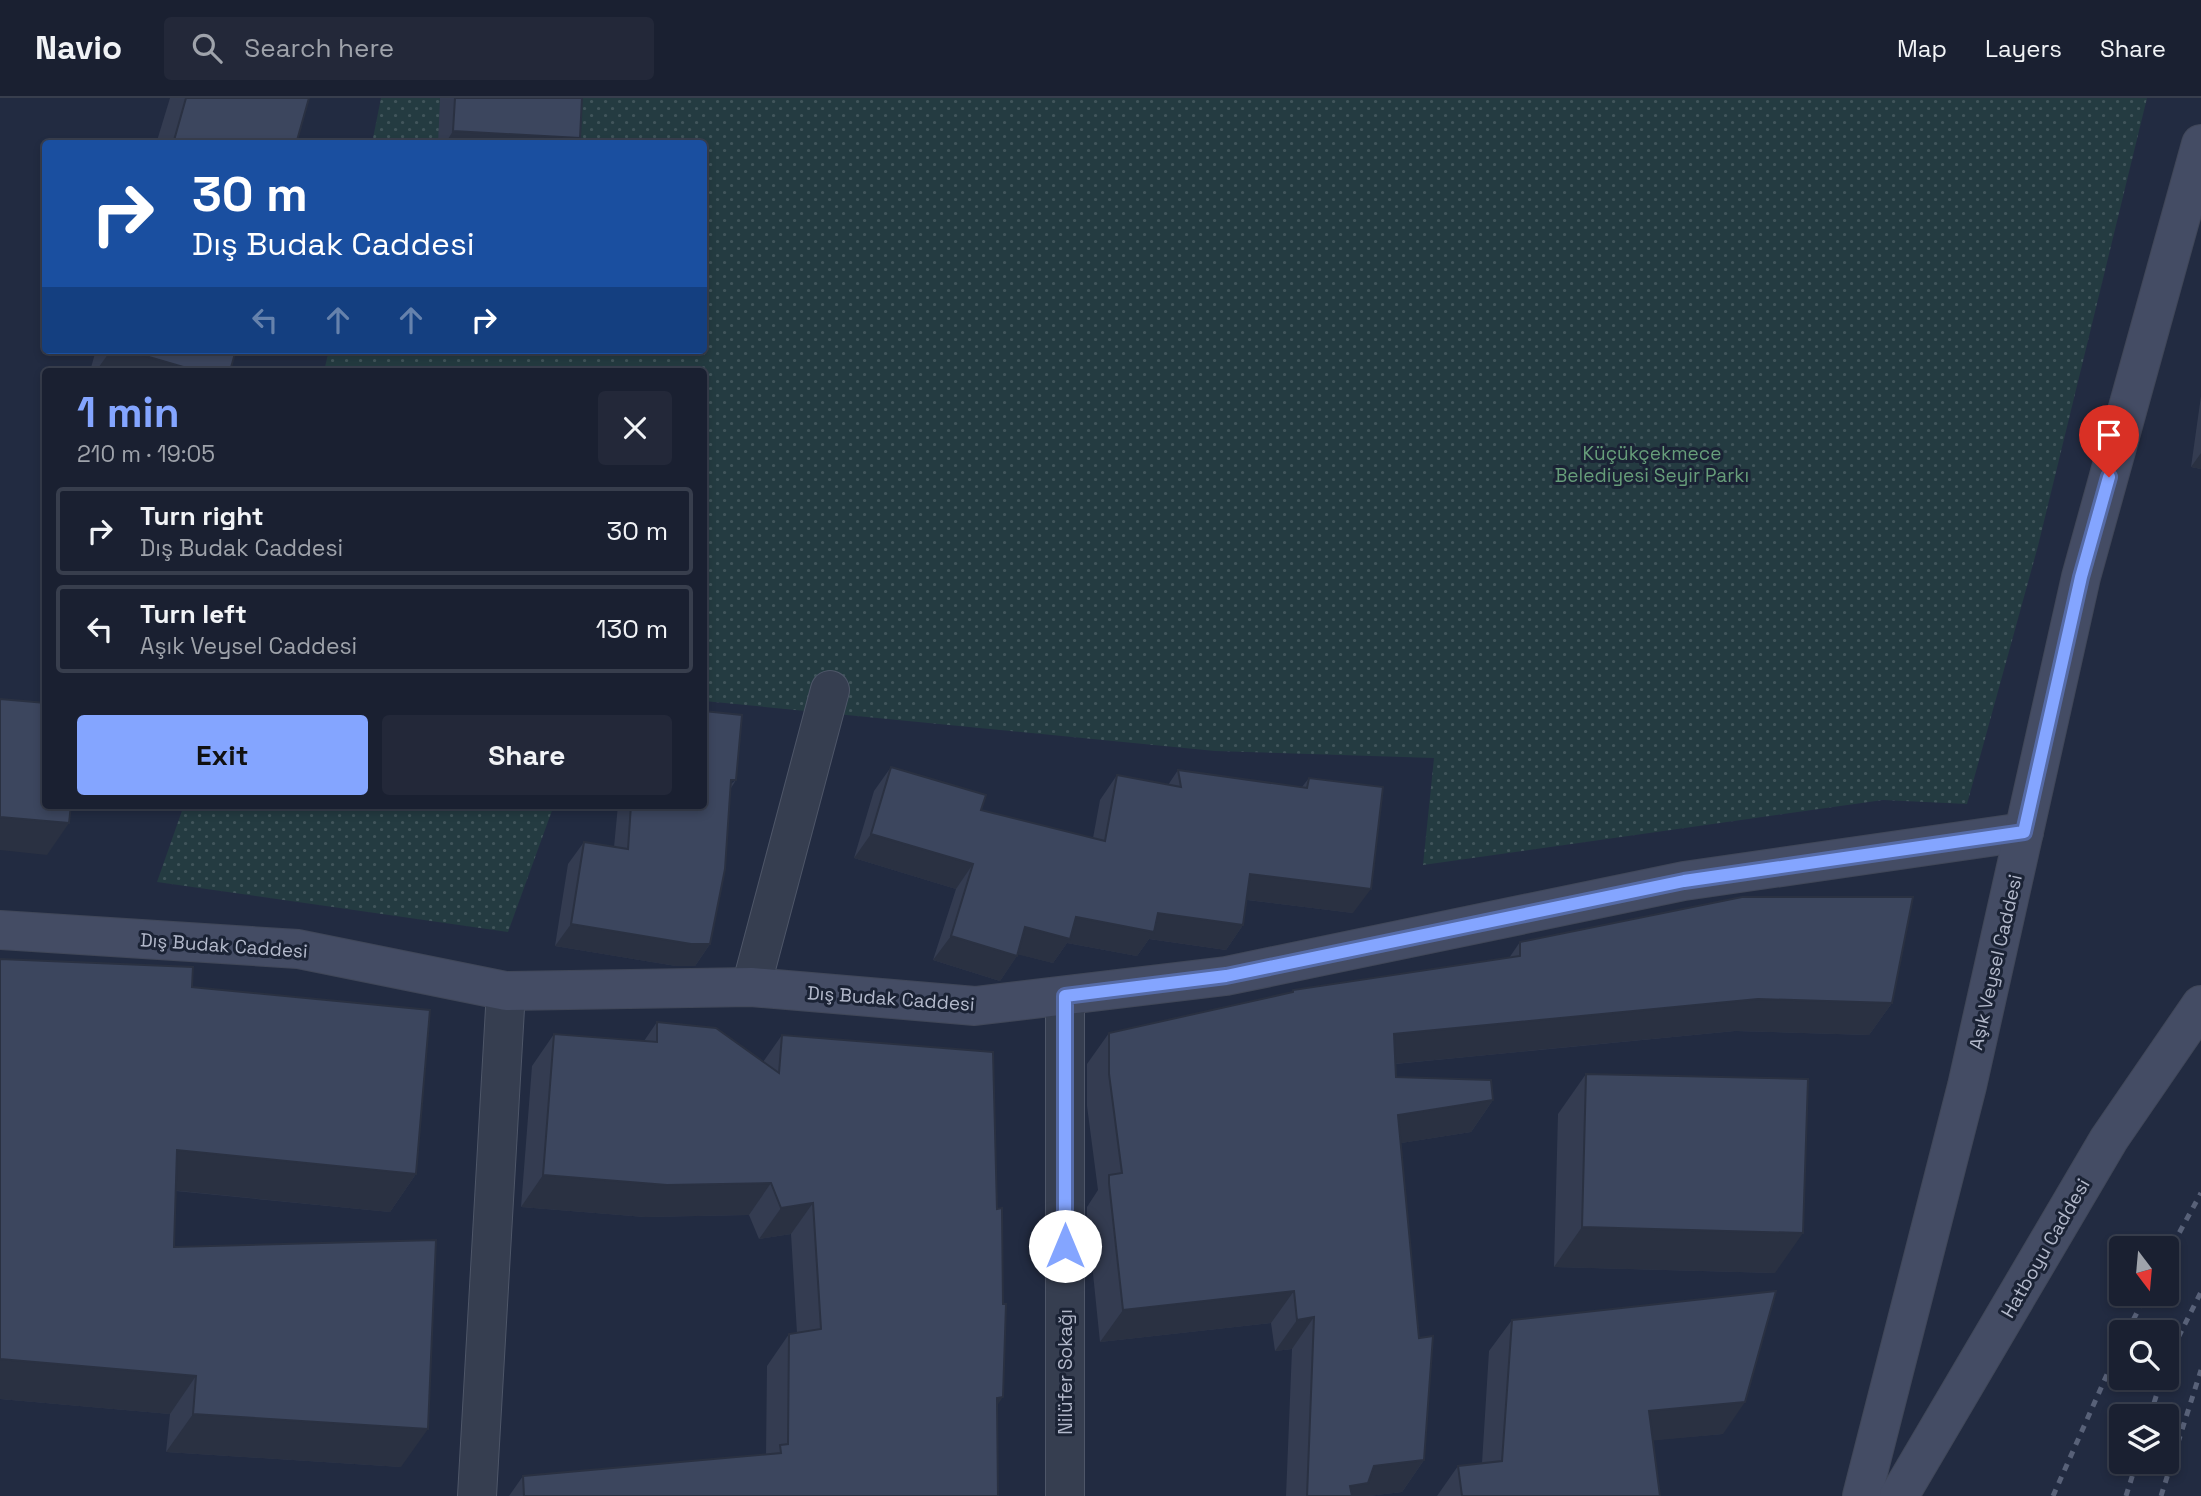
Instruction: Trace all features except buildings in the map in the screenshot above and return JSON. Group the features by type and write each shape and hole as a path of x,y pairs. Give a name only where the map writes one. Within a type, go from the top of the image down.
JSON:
{"street":[{"name":"Aşık Veysel Caddesi","path":"1862,1496 1967,1086 2081,577 2201,144"},
{"path":"751,987 830,690"},
{"name":"Dış Budak Caddesi","path":"0,930 298,949 506,991 751,987 975,1006 1226,976 1684,881 2024,832"},
{"path":"477,1496 506,991"},
{"name":"Nilüfer Sokağı","path":"1065,996 1065,1496"},
{"name":"Hatboyu Caddesi","path":"1899,1496 2109,1139 2201,1006"}],"green space":[{"name":"Küçükçekmece Belediyesi Seyir Parkı","path":"381,98 2147,98 2038,546 1967,804 1883,800 1423,865 1434,758 1215,751 707,701 707,368 325,368 328,354 707,354 707,140 373,140"},
{"path":"183,809 553,809 508,932 157,882"}],"railway":[{"path":"2177,1236 2201,1193"},
{"path":"2179,1336 2201,1292"},
{"path":"2133,1320 2140,1306"},
{"path":"2053,1496 2109,1370"},
{"path":"2161,1496 2201,1370"},
{"path":"2154,1404 2158,1390"},
{"path":"2126,1496 2133,1474"}],"route":[{"path":"1065,1246 1065,996 1226,976 1684,881 2024,832 2081,577 2109,477"}]}
